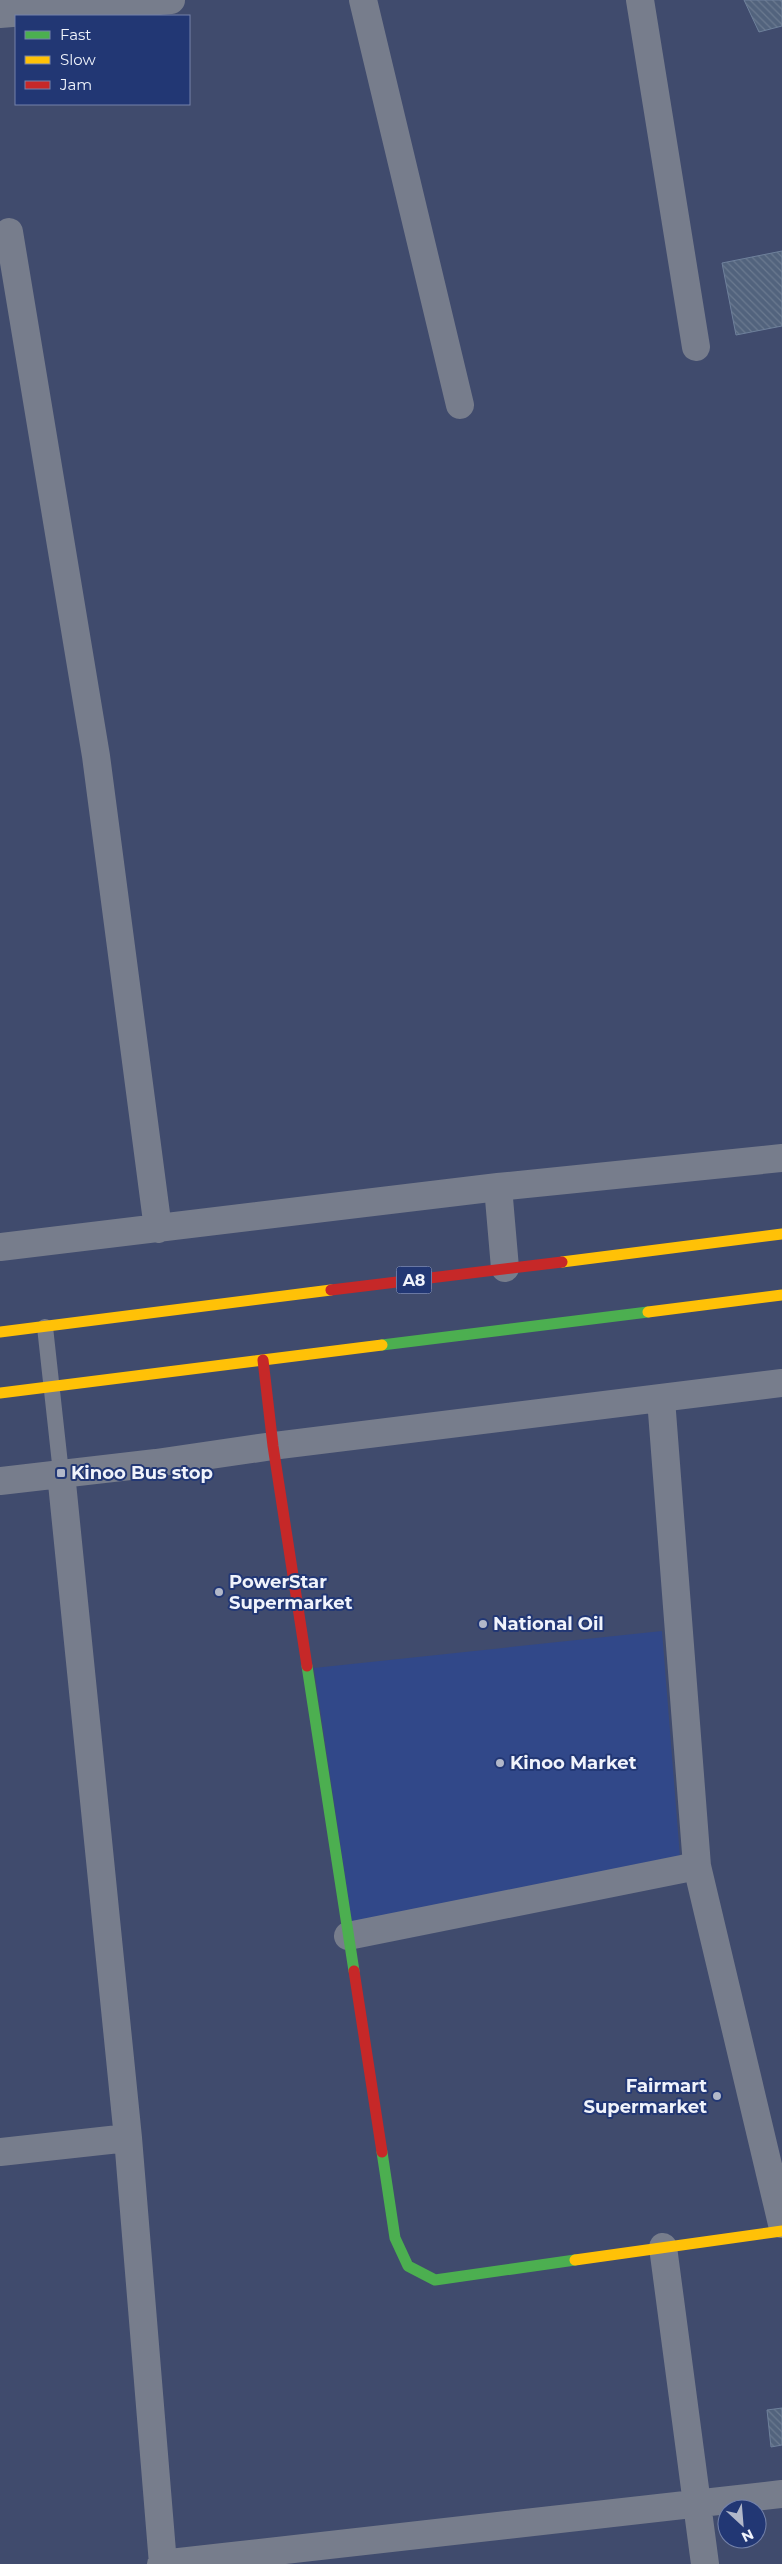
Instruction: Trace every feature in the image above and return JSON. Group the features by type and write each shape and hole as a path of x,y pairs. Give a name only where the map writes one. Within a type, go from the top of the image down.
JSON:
{"main road":[{"name":"A8","path":"0,1332 782,1234"},
{"path":"0,1393 782,1295"},
{"path":"263,1360 273,1446 395,2238 408,2266 435,2280 782,2231"}],"street":[{"path":"0,14 171,0"},
{"path":"364,0 460,405"},
{"path":"640,0 696,347"},
{"path":"8,232 96,756 158,1229"},
{"path":"0,1247 498,1187 782,1158"},
{"path":"498,1187 505,1268"},
{"path":"0,1480 156,1463 273,1446 782,1383"},
{"path":"661,1399 697,1866 782,2224"},
{"path":"62,1473 128,2138 162,2564 293,2557 782,2494"},
{"path":"348,1936 697,1866"},
{"path":"0,2152 128,2138"},
{"path":"663,2247 699,2505 705,2564"}],"lane":[{"path":"46,1327 51,1387 62,1473"}],"shaded area":[{"name":"Kinoo Market","path":"662,1631 680,1857 353,1929 314,1668"}],"building":[{"path":"744,0 782,0 782,26 759,32"},
{"path":"782,251 782,326 736,335 722,263"},
{"path":"782,2408 782,2445 771,2447 767,2410"}],"traffic: fast":[{"path":"382,1345 648,1312"},
{"path":"307,1666 354,1971"},
{"path":"382,2152 395,2238 408,2266 435,2280 575,2260"}],"traffic: slow":[{"path":"562,1262 782,1234"},
{"path":"0,1332 331,1290"},
{"path":"648,1312 782,1295"},
{"path":"0,1393 382,1345"},
{"path":"575,2260 782,2231"}],"traffic: jam":[{"path":"331,1290 562,1262"},
{"path":"263,1360 273,1446 307,1666"},
{"path":"354,1971 382,2152"}],"place":[{"name":"Kinoo Bus stop","path":"61,1473"},
{"name":"PowerStar Supermarket","path":"219,1592"},
{"name":"National Oil","path":"483,1624"},
{"name":"Kinoo Market","path":"500,1763"},
{"name":"Fairmart Supermarket","path":"717,2096"}]}
